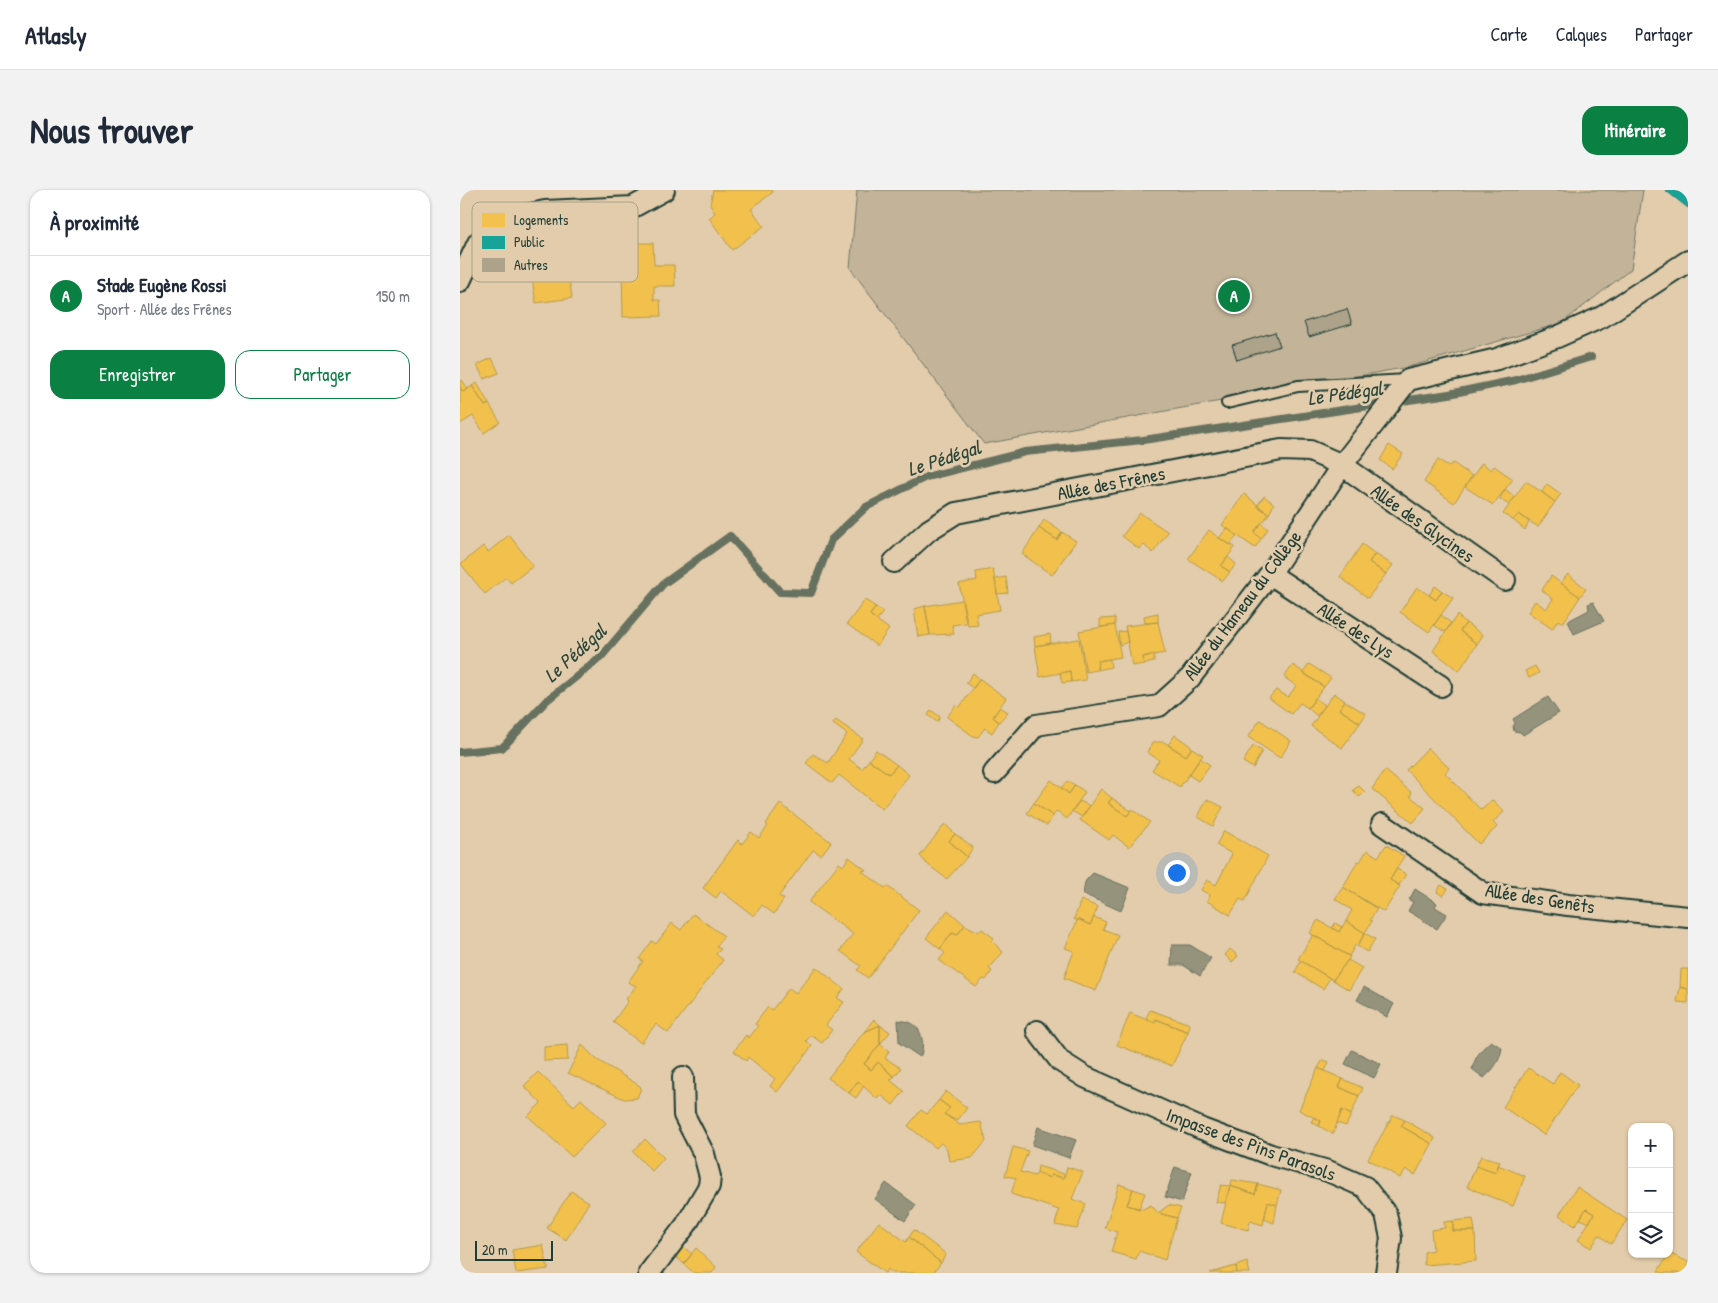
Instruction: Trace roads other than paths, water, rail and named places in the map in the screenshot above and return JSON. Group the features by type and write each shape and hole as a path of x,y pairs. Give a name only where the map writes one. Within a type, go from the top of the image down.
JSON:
{"street":[{"path":"638,204 664,190"},
{"path":"460,281 472,256"},
{"path":"1408,380 1498,360 1557,337 1602,317 1688,261"},
{"name":"Allée du Hameau du Collège","path":"994,773 1036,725 1159,706 1190,678 1270,574 1342,466 1408,380"},
{"name":"Allée des Frênes","path":"894,562 929,530 956,513 1281,450 1310,451 1342,466"},
{"name":"Allée des Glycines","path":"1342,466 1505,580"},
{"name":"Allée des Lys","path":"1270,574 1441,686"},
{"name":"Allée des Genêts","path":"1382,824 1483,893 1568,905 1688,917"},
{"name":"Impasse des Pins Parasols","path":"1037,1031 1060,1061 1085,1076 1202,1129 1271,1155 1328,1171 1365,1187 1386,1214 1391,1238 1386,1273"},
{"path":"649,1273 686,1225 709,1186 710,1177 704,1154 684,1115 683,1077"}],"lane":[{"path":"1227,403 1298,386 1408,380"}],"waterway":[{"name":"Le Pédégal","path":"460,752 502,748 546,701 601,657 663,584 730,536 780,592 811,593 831,540 866,507 926,477 1025,452 1143,440 1449,394 1516,380 1591,357"}],"place":[{"name":"Stade Eugène Rossi","path":"1234,296"}]}
